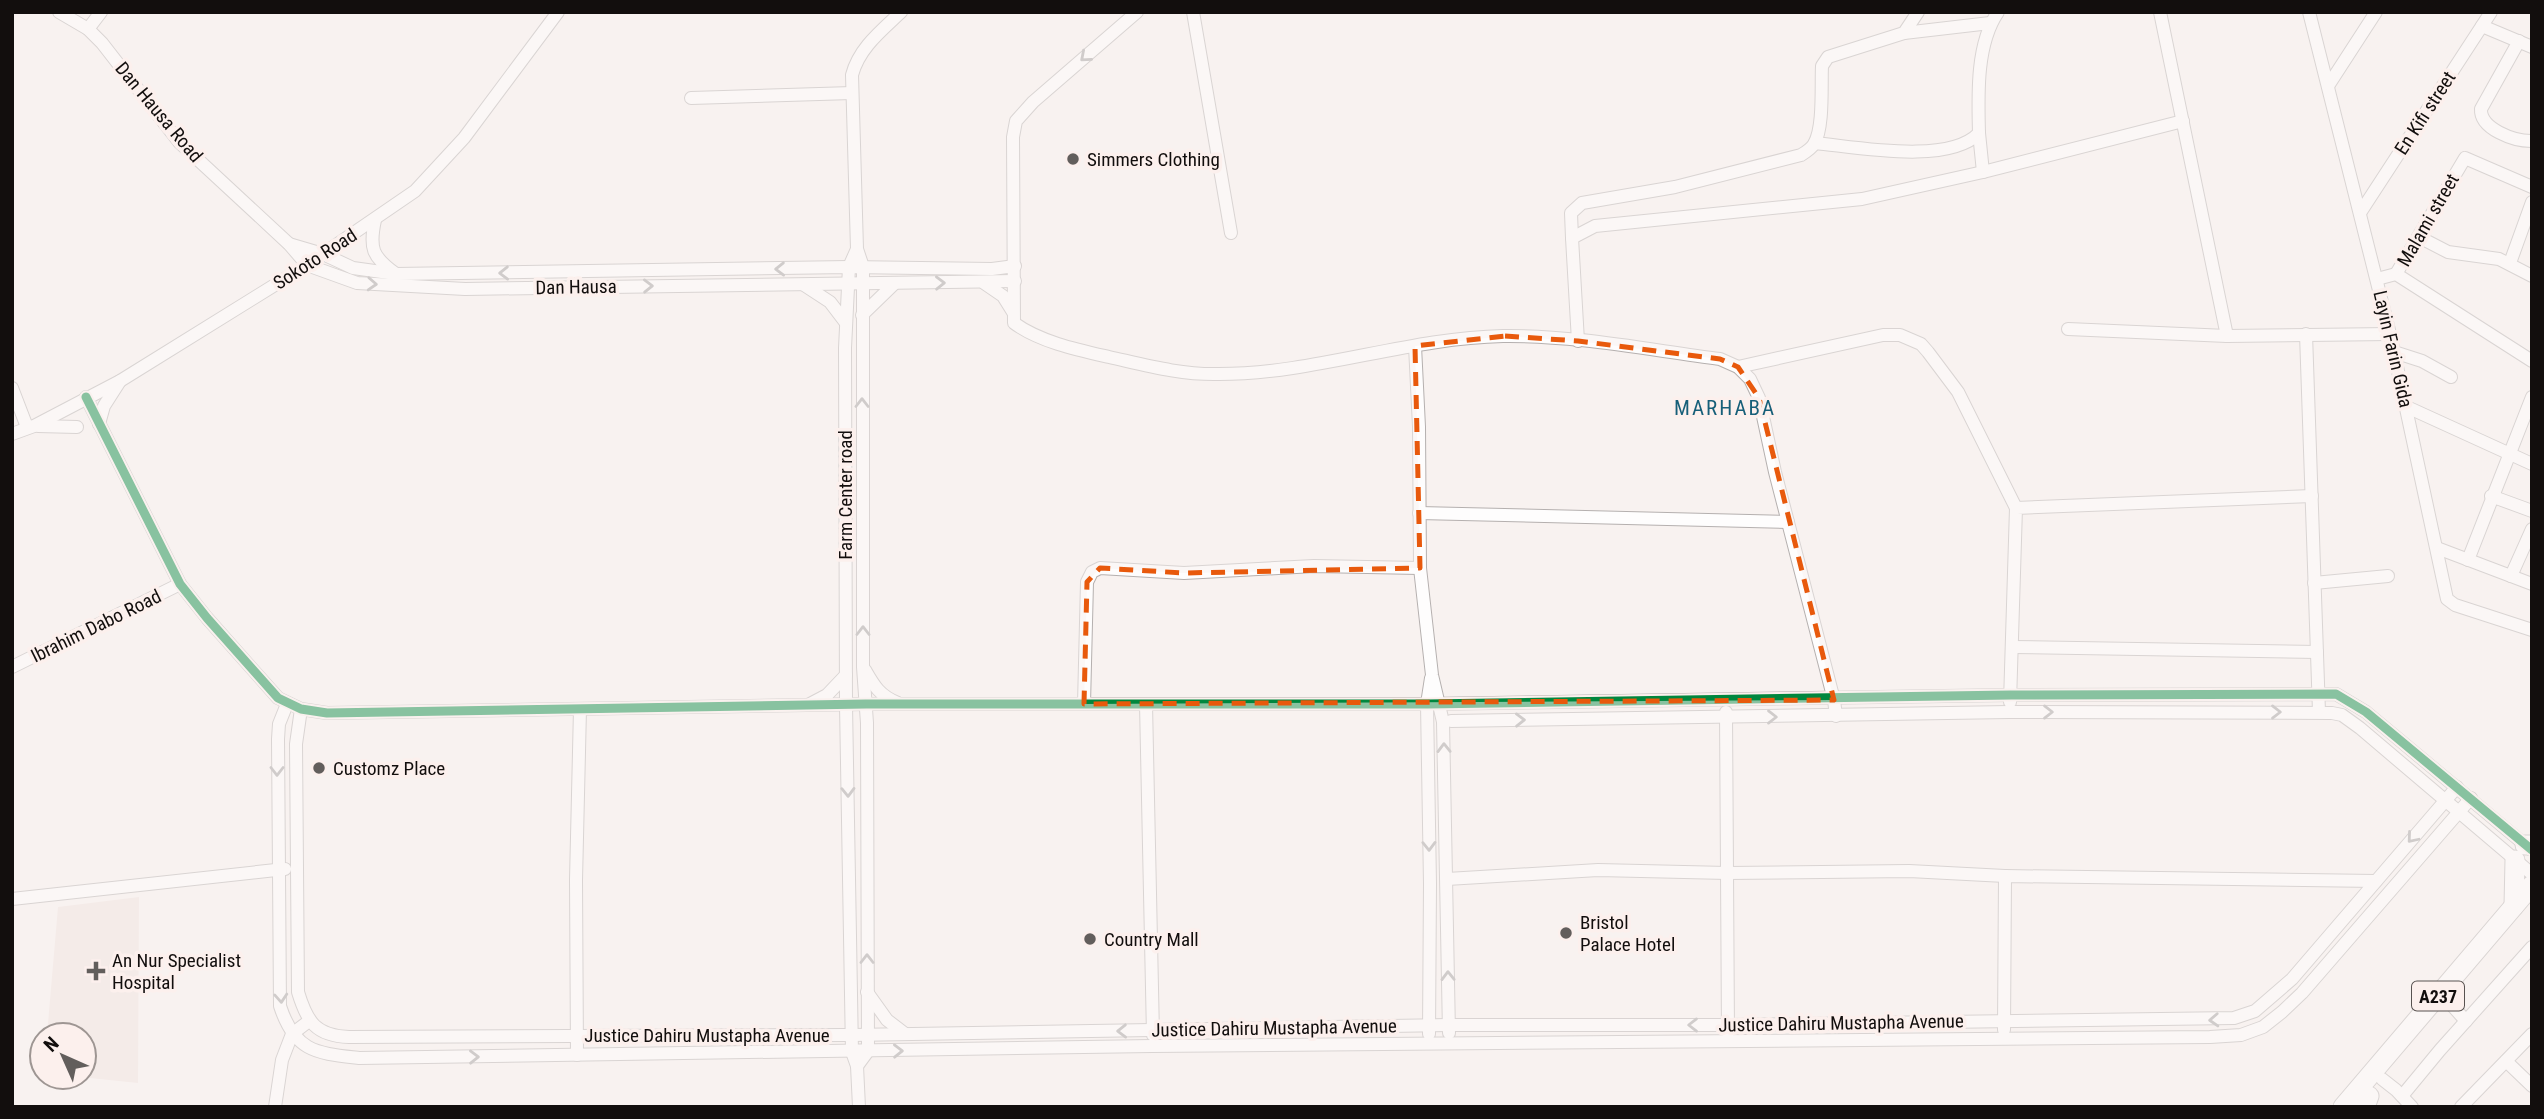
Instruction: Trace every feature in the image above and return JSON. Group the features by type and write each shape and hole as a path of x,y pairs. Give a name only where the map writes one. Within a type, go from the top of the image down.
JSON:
{"highway":[{"path":"2523,905 2526,850"},
{"name":"A237","path":"2365,1103 2382,1079 2449,1002 2523,905 2532,885"},
{"name":"A237","path":"2343,1107 2523,905"}],"street":[{"name":"Dan Hausa Road","path":"59,12 88,29 102,43 179,142 289,244 307,265"},
{"path":"88,29 101,12"},
{"name":"Sokoto Road","path":"12,434 120,380 287,278 415,191 448,156 558,12"},
{"path":"857,1066 869,1051 866,704 863,667 863,267 857,249 852,75 856,60 869,43 901,12"},
{"path":"1193,12 1231,233"},
{"path":"1904,33 1919,12"},
{"path":"2160,12 2227,336"},
{"name":"Layin Farin Gida","path":"2309,12 2390,334 2447,599 2451,603 2532,630"},
{"path":"2328,86 2376,12"},
{"name":"En Kifi street","path":"2360,213 2490,12"},
{"path":"1130,14 1033,102 1016,121 1013,137 1014,323 1024,330 1080,350 1177,373 1262,371 1329,363 1458,339 1505,336 1578,341 1720,359 1738,367 1750,379 1759,398 1836,716"},
{"path":"1578,341 1571,213 1582,203 1675,187 1801,155 1815,143 1824,61 1828,57 1904,33 1994,18 1978,85 1983,172"},
{"path":"2482,26 2532,47"},
{"path":"2519,41 2480,115 2485,124 2520,141 2531,140"},
{"path":"691,98 852,93"},
{"path":"1572,239 1595,226 1861,199 1983,172 2183,121"},
{"path":"1815,143 1941,151 1963,146 1979,133"},
{"name":"Malami street","path":"2396,274 2465,158 2532,187"},
{"path":"2510,263 2532,202"},
{"path":"375,220 372,248 376,257 397,274"},
{"path":"2419,237 2448,253 2485,255 2510,263 2532,276"},
{"name":"Dan Hausa","path":"289,244 323,254 353,268 397,274 849,267 992,269 1015,266"},
{"path":"849,267 857,249"},
{"name":"Dan Hausa","path":"307,265 357,283 465,289 1015,281"},
{"name":"Farm Center road","path":"849,267 846,323 846,705 852,1052 857,1066 859,1107"},
{"path":"2377,279 2396,274 2529,354"},
{"path":"287,278 305,276 346,280"},
{"path":"983,283 1003,296 1013,312"},
{"path":"862,315 894,284"},
{"path":"804,285 831,302 846,323"},
{"path":"2068,329 2227,336 2390,334"},
{"path":"2306,334 2319,712"},
{"path":"1738,367 1883,335 1900,335 1912,339 1928,352 1958,392 2016,508 2009,712"},
{"path":"1415,346 1420,568 1432,675 1443,722 1448,1044"},
{"path":"2394,352 2422,361 2451,377"},
{"path":"99,424 104,406 120,380"},
{"path":"12,388 31,426 77,428"},
{"path":"86,397 180,584 269,688 287,704 301,709 327,713 866,704 1427,704 1834,700 2011,695 2336,694 2353,703 2457,786 2526,850 2532,874"},
{"path":"2468,560 2532,397"},
{"path":"2407,407 2532,464"},
{"path":"2016,508 2312,496"},
{"path":"2491,496 2532,511"},
{"path":"1419,513 1788,522"},
{"path":"2511,576 2532,529"},
{"path":"2437,548 2532,584"},
{"path":"1084,704 1087,582 1092,572 1100,568 1184,573 1314,566 1420,568"},
{"path":"2314,583 2388,576"},
{"name":"Ibrahim Dabo Road","path":"12,667 180,584"},
{"path":"2012,647 2318,652"},
{"path":"863,667 884,697 905,706"},
{"path":"805,706 827,695 846,675"},
{"path":"1429,1044 1427,704 1432,675"},
{"path":"1726,699 1728,1040"},
{"path":"287,704 279,724 278,739 280,1006 286,1026 309,1048 329,1055 359,1058 1152,1046 2241,1035 2263,1027 2302,993 2471,799"},
{"path":"1146,704 1152,1046"},
{"path":"275,1107 282,1060 292,1034 309,1021 299,992 296,744 301,709"},
{"path":"577,1055 576,880 580,709"},
{"path":"1451,721 2009,712 2319,712 2342,715 2459,813 2526,850"},
{"name":"Justice Dahiru Mustapha Avenue","path":"309,1021 333,1037 349,1037 852,1035 1449,1025 1729,1025 2234,1018 2255,1011 2292,979 2457,786"},
{"path":"12,899 296,868"},
{"path":"1447,879 1598,870 1727,873 1909,871 2005,876 2376,881"},
{"path":"2004,1038 2005,876"},
{"path":"2402,1096 2532,947"},
{"path":"867,992 887,1020 905,1033"},
{"path":"2449,1002 2466,1021"},
{"path":"2255,1011 2263,1027"},
{"path":"2463,1106 2532,1034"},
{"path":"2506,1061 2532,1086"},
{"path":"2382,1079 2412,1107"}],"highlighted area":[{"path":"1505,336 1578,341 1720,359 1738,367 1759,398 1834,700 1084,704 1087,582 1100,568 1184,573 1420,568 1415,346"}],"shaded area":[{"name":"An Nur Specialist Hospital","path":"139,897 138,1083 98,1079 98,1021 48,1021 58,907"}],"cycle path":[{"path":"86,397 180,584 278,698 301,709 327,713 866,704 1427,704 2011,695 2336,694 2366,712 2532,850"}],"place":[{"name":"Simmers Clothing","path":"1073,159"},
{"name":"Customz Place","path":"319,768"},
{"name":"Bristol Palace Hotel","path":"1566,933"},
{"name":"Country Mall","path":"1090,939"},
{"name":"An Nur Specialist Hospital","path":"96,971"}],"district":[{"name":"MARHABA","path":"1725,408"}]}
